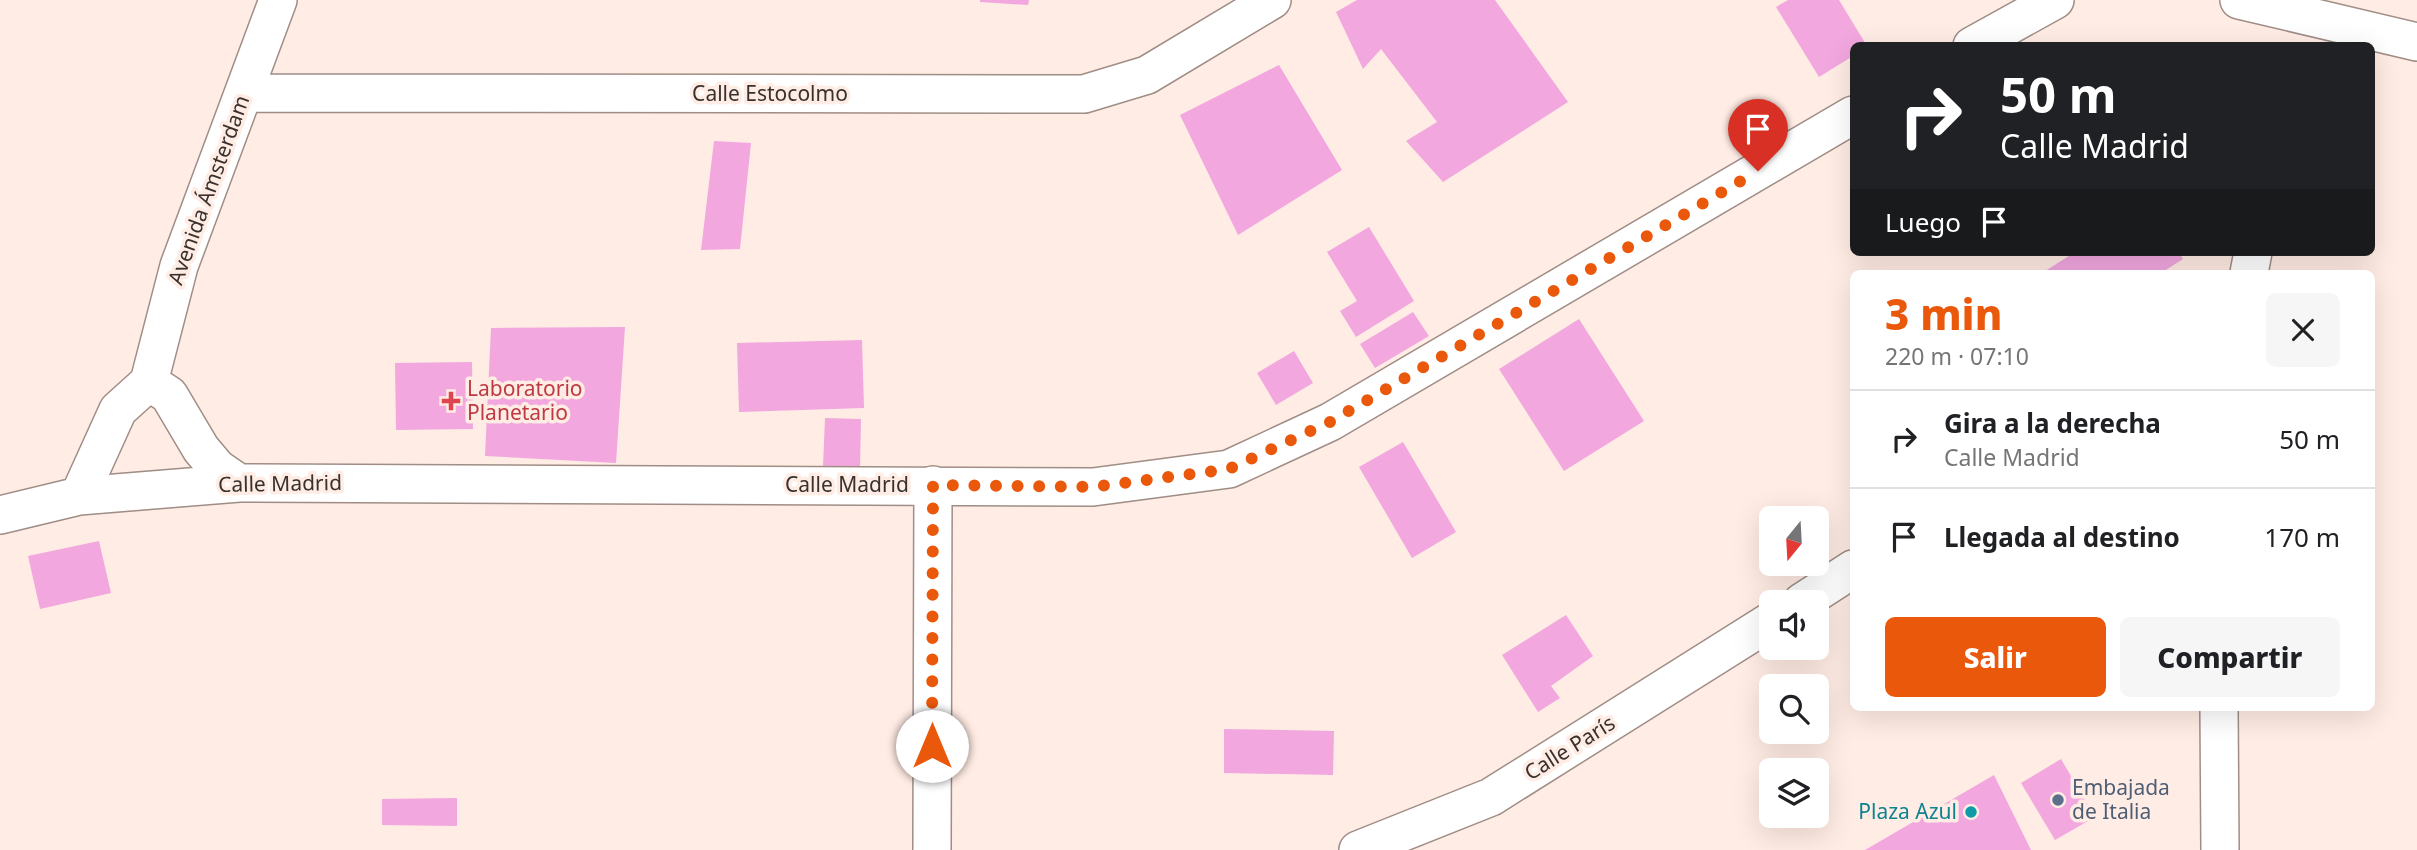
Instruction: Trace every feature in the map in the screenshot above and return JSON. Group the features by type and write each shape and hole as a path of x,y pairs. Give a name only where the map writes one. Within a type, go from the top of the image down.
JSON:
{"street":[{"name":"Avenida Ámsterdam","path":"149,382 178,266 278,0"},
{"name":"Calle Estocolmo","path":"244,93 1084,94 1147,75 1272,0"},
{"path":"1979,42 2055,0"},
{"path":"2239,0 2305,20 2417,42"},
{"name":"Calle Madrid","path":"0,515 79,496 239,483 1093,487 1229,469 1330,422 1850,117"},
{"path":"79,496 118,410 149,382 169,395 201,449 218,468 239,483"},
{"path":"932,850 933,485"},
{"path":"1821,590 1850,571"},
{"name":"Calle París","path":"1358,850 1491,797 1759,629"},
{"path":"2219,711 2220,850"}],"building":[{"path":"980,0 1029,0 1028,5"},
{"path":"1357,0 1495,0 1568,102 1443,182 1406,141 1437,122 1381,49 1363,69 1336,12"},
{"path":"1788,0 1839,0 1865,42 1850,42 1850,58 1819,77 1776,7"},
{"path":"1279,65 1342,170 1238,235 1180,115"},
{"path":"714,141 751,143 740,249 701,250"},
{"path":"1369,227 1414,301 1356,337 1340,311 1357,301 1327,252"},
{"path":"2069,256 2181,256 2183,259 2166,270 2047,270"},
{"path":"1413,312 1429,336 1375,368 1360,344"},
{"path":"1579,319 1644,421 1564,471 1499,369"},
{"path":"625,327 616,463 485,456 491,328"},
{"path":"862,340 864,408 739,412 737,343"},
{"path":"1294,351 1313,383 1276,405 1257,373"},
{"name":"Laboratorio Planetario","path":"472,362 473,429 396,430 395,363"},
{"path":"825,418 861,419 860,469 823,467"},
{"path":"1403,442 1456,532 1412,558 1359,467"},
{"path":"99,541 111,593 40,609 28,556"},
{"path":"1566,615 1593,656 1551,686 1560,698 1538,712 1502,655"},
{"path":"1224,729 1334,731 1333,775 1224,773"},
{"name":"Embajada de Italia","path":"2061,759 2095,817 2055,840 2021,783"},
{"name":"Plaza Azul","path":"1994,775 2031,850 1865,850"},
{"path":"457,798 457,826 382,825 382,799"}],"place":[{"name":"Laboratorio Planetario","path":"451,401"},
{"name":"Embajada de Italia","path":"2058,800"},
{"name":"Plaza Azul","path":"1971,812"}],"route":[{"path":"932,746 933,485 1093,487 1229,469 1330,422 1758,171"}]}
